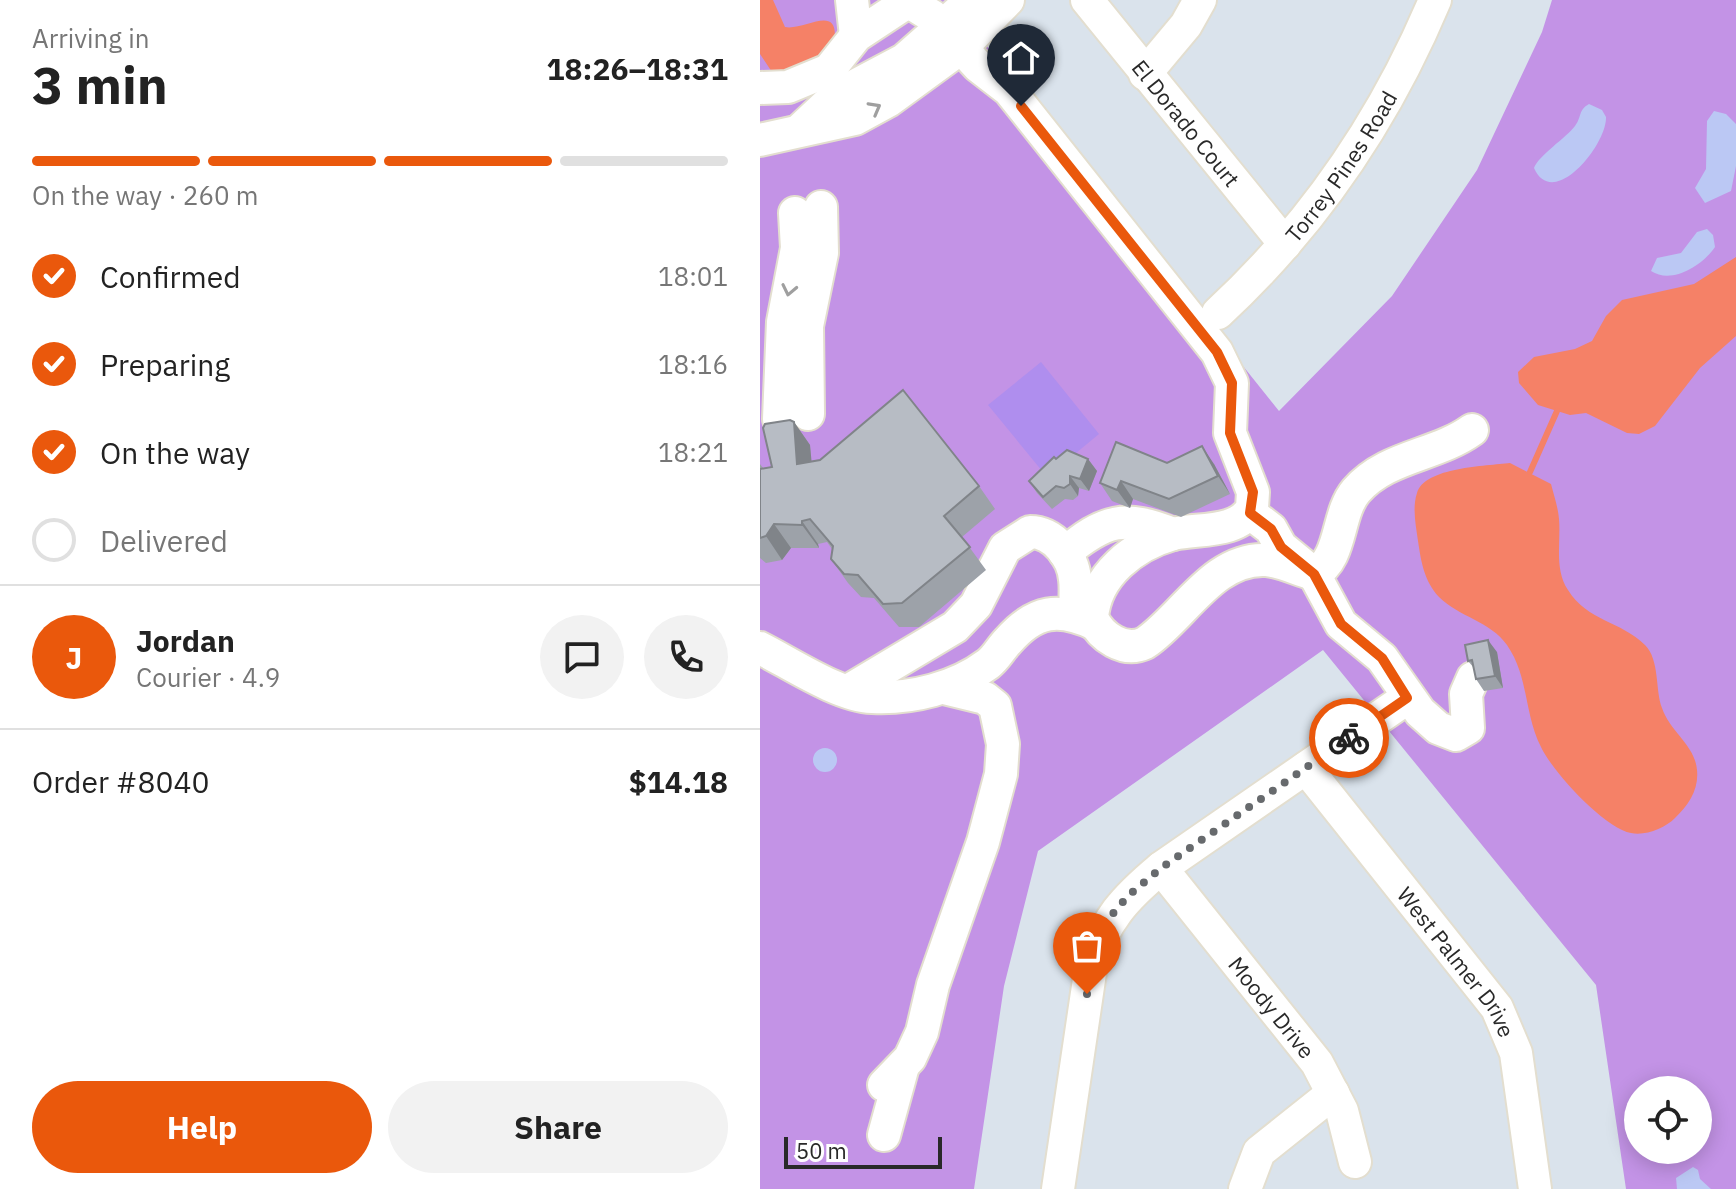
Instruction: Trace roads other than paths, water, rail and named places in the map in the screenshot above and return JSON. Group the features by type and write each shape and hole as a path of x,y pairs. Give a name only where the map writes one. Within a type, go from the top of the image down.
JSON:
{"street":[{"path":"852,0 856,36"},
{"path":"760,140 855,119 913,85 953,38 972,0"},
{"path":"953,38 1008,0"},
{"name":"El Dorado Court","path":"1087,0 1285,244"},
{"path":"1145,74 1186,25 1200,0"},
{"name":"Torrey Pines Road","path":"1218,313 1257,277 1330,191 1378,113 1435,0"},
{"path":"760,88 779,88 812,80 839,61 856,36 908,1 922,8 978,66 1009,90 1217,352 1232,383 1230,433 1253,492 1250,513 1240,520 1211,529 1173,534 1125,557 1109,572 1087,620"},
{"path":"793,417 783,322 797,248 808,210"},
{"path":"1314,574 1331,556 1351,498 1391,457 1460,439 1472,430"},
{"path":"1250,513 1271,529 1281,547 1314,574 1341,624 1382,658 1407,698 1438,728 1456,735 1470,723 1466,694 1473,678"},
{"path":"1065,553 1094,531 1123,521 1142,522 1173,534"},
{"path":"848,691 908,653 941,637 968,615 984,592 997,560 1012,540 1037,532 1053,540 1065,553 1075,576 1074,605 1087,620 1122,646 1138,646 1151,639 1210,583 1245,562 1274,561 1314,574"},
{"path":"760,648 848,691 862,696 890,697 944,688 989,663 1015,633 1032,621 1056,612 1087,620"},
{"path":"884,1135 893,1076 922,1032 933,985 986,829 1003,760 995,672 998,654"},
{"path":"890,697 883,692 881,682 893,665"},
{"path":"944,688 985,698 999,716"},
{"path":"1058,1189 1097,942 1110,917 1128,896 1161,868 1407,698"},
{"name":"West Palmer Drive","path":"1306,768 1497,1008 1516,1053 1535,1189"},
{"name":"Moody Drive","path":"1161,868 1317,1063 1342,1111 1355,1162"},
{"path":"1245,1189 1259,1152 1333,1093"}],"waterway":[{"path":"1530,472 1557,411"}]}
